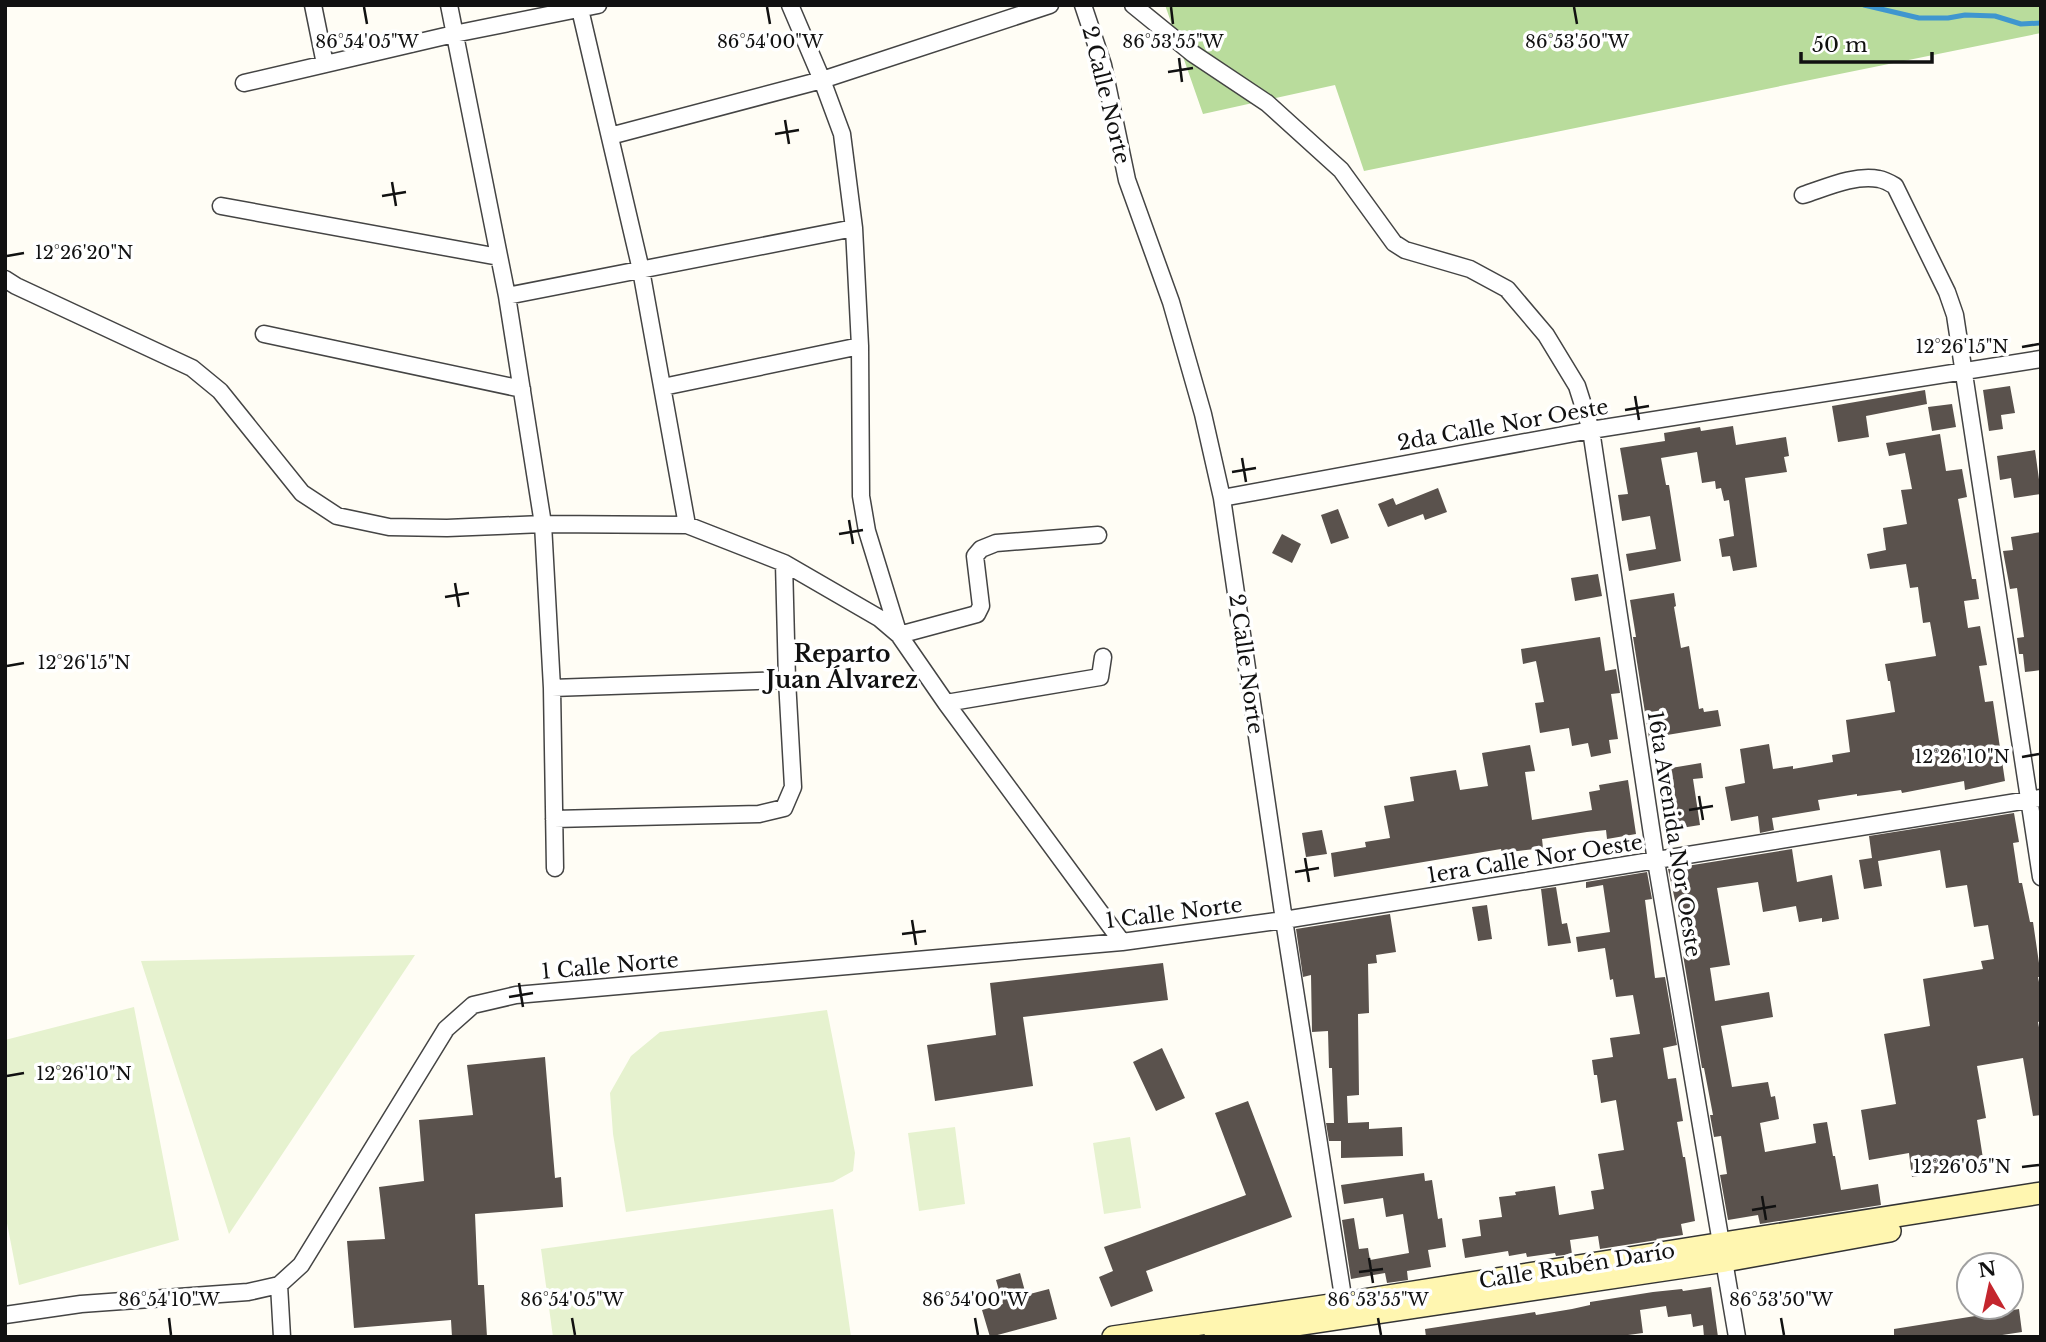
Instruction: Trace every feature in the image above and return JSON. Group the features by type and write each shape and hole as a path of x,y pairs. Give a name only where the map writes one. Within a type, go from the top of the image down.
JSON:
{"street":[{"path":"313,5 324,64"},
{"path":"449,5 507,296 543,524 552,688 555,868"},
{"path":"244,83 454,34 598,5"},
{"path":"790,5 842,134 854,228 860,346 861,496 867,531 899,635"},
{"path":"610,136 822,80 1050,5"},
{"name":"2 Calle Norte","path":"1083,5 1103,65 1127,180 1171,302 1203,414 1222,498 1284,920 1347,1319"},
{"name":"16ta Avenida Nor Oeste","path":"1133,5 1192,53 1267,103 1341,170 1394,243 1405,250 1470,269 1507,289 1546,335 1577,386 1591,430 1656,861 1737,1337"},
{"path":"579,7 641,271 687,524"},
{"path":"1803,195 1867,178 1881,179 1895,186 1947,292 1955,315 1962,371 2035,799 2041,877"},
{"path":"221,206 499,257"},
{"path":"507,296 854,228"},
{"path":"5,279 192,368 220,391 302,493 337,516 389,527 687,524 784,563 879,618 899,635 1122,942"},
{"path":"264,334 522,389"},
{"path":"663,387 860,346"},
{"name":"2da Calle Nor Oeste","path":"1222,498 1591,430 2041,359"},
{"path":"899,635 977,614 981,606 975,556 981,549 996,543 1098,535"},
{"path":"554,819 759,814 784,808 793,787 786,680 784,563"},
{"path":"946,703 1100,677 1103,657"},
{"path":"552,688 786,680"},
{"name":"1era Calle Nor Oeste","path":"1284,920 2035,799"},
{"name":"1 Calle Norte","path":"279,1284 301,1265 446,1028 473,1005 516,995 1122,942 1284,920"},
{"name":"Calle Rubén Darío","path":"1723,1252 2041,1193"},
{"name":"Calle Rubén Darío","path":"1214,1337 1347,1319 1483,1289 2041,1206"},
{"path":"5,1315 81,1304 248,1292 279,1284 282,1337"},
{"name":"Calle Rubén Darío","path":"1113,1337 1347,1319"}],"green space":[{"path":"1165,5 2041,5 2041,33 1364,171 1335,85 1203,114"},
{"path":"415,955 229,1234 141,961"},
{"path":"134,1007 179,1240 19,1285 5,1213 5,1040"},
{"path":"827,1010 855,1153 853,1171 833,1182 626,1212 613,1134 610,1093 631,1056 660,1032"},
{"path":"955,1127 965,1204 919,1211 908,1133"},
{"path":"1130,1137 1141,1208 1104,1214 1093,1143"},
{"path":"833,1209 851,1337 553,1337 541,1249"}],"building":[{"path":"2010,386 2015,413 2001,415 2003,429 1989,431 1983,390"},
{"path":"1925,390 1927,404 1866,416 1869,437 1838,442 1832,406"},
{"path":"1952,404 1956,427 1932,431 1928,407"},
{"path":"1733,426 1736,445 1786,437 1789,456 1784,457 1787,472 1745,478 1757,567 1733,571 1730,556 1722,557 1719,539 1734,536 1729,500 1724,501 1721,488 1716,489 1715,481 1702,483 1697,452 1661,458 1666,485 1669,485 1681,561 1629,571 1626,554 1656,549 1650,516 1622,521 1618,495 1628,494 1620,448 1665,441 1664,433 1700,427 1701,431"},
{"path":"1940,434 1946,471 1962,469 1967,497 1958,499 1972,579 1976,579 1979,599 1964,601 1968,628 1980,626 1987,665 1979,666 1985,702 1993,701 2005,781 1965,790 1964,781 1902,793 1901,790 1818,800 1820,810 1772,818 1774,830 1760,833 1758,816 1731,821 1725,787 1745,783 1740,749 1769,744 1773,769 1793,766 1793,769 1833,762 1832,755 1850,752 1846,720 1895,712 1885,664 1936,656 1930,622 1923,623 1918,587 1910,588 1906,564 1870,569 1867,554 1886,550 1883,528 1907,524 1901,490 1912,489 1905,453 1889,456 1886,443"},
{"path":"2035,450 2041,494 2014,498 2011,478 2000,480 1997,456"},
{"path":"1438,488 1447,512 1425,520 1423,514 1388,527 1378,504 1393,498 1396,505"},
{"path":"1338,509 1349,538 1331,544 1321,515"},
{"path":"2041,532 2041,670 2025,672 2023,654 2019,654 2017,638 2024,637 2017,588 2010,589 2003,551 2013,550 2011,537"},
{"path":"1282,534 1301,544 1292,563 1272,553"},
{"path":"1598,574 1602,596 1575,601 1571,578"},
{"path":"1674,593 1681,648 1689,646 1699,709 1703,708 1704,712 1718,710 1721,726 1649,738 1630,600"},
{"path":"1600,637 1605,671 1616,669 1620,693 1611,694 1618,739 1609,740 1611,753 1591,757 1588,743 1572,746 1569,728 1540,733 1535,703 1544,702 1536,661 1523,664 1521,649"},
{"path":"1530,745 1535,771 1525,772 1532,820 1592,810 1589,792 1600,790 1599,785 1628,780 1636,834 1607,839 1606,830 1587,832 1542,839 1543,848 1502,853 1501,849 1334,877 1331,853 1366,847 1365,842 1390,838 1384,806 1414,801 1410,777 1456,770 1460,790 1488,786 1482,753"},
{"path":"1701,763 1703,778 1693,779 1700,825 1675,829 1665,769"},
{"path":"2014,813 2019,842 2013,843 2019,883 2022,883 2030,922 2033,922 2041,963 2041,977 2038,977 2041,1021 2038,1022 2041,1038 2041,1115 2033,1116 2023,1058 1977,1066 1986,1118 1977,1120 1984,1165 1912,1177 1909,1153 1869,1160 1861,1110 1896,1104 1884,1034 1930,1026 1923,979 1983,969 1981,961 1994,959 1988,925 1974,927 1967,885 1946,888 1940,850 1878,861 1882,886 1864,889 1859,860 1872,858 1869,836"},
{"path":"1322,830 1327,854 1306,857 1302,833"},
{"path":"1792,849 1797,882 1832,875 1839,919 1822,922 1822,918 1799,922 1796,906 1763,912 1758,882 1717,888 1730,965 1710,968 1715,1001 1769,992 1773,1017 1721,1026 1732,1087 1768,1082 1771,1097 1775,1096 1779,1119 1760,1123 1765,1152 1816,1143 1813,1124 1827,1122 1841,1190 1878,1184 1881,1205 1760,1224 1758,1215 1728,1220 1720,1175 1727,1174 1721,1136 1714,1137 1710,1115 1713,1115 1702,1068 1679,918 1668,869"},
{"path":"1647,872 1652,899 1645,900 1655,978 1665,977 1677,1045 1663,1048 1668,1079 1676,1078 1683,1121 1677,1122 1695,1221 1681,1224 1683,1235 1600,1249 1598,1236 1570,1240 1572,1254 1556,1256 1555,1253 1527,1257 1526,1253 1509,1256 1508,1251 1465,1258 1462,1239 1481,1236 1479,1220 1502,1217 1499,1197 1555,1186 1559,1215 1594,1209 1591,1191 1604,1189 1598,1154 1624,1150 1616,1100 1601,1103 1592,1060 1613,1057 1610,1038 1640,1034 1633,995 1616,997 1613,979 1610,980 1605,948 1578,952 1576,937 1610,932 1603,885 1586,888 1586,882"},
{"path":"1556,887 1562,924 1567,923 1571,943 1548,946 1541,889"},
{"path":"1487,905 1492,939 1478,941 1472,907"},
{"path":"1390,914 1396,952 1376,955 1377,963 1368,964 1369,1013 1358,1014 1359,1095 1347,1096 1348,1123 1369,1122 1369,1129 1402,1127 1403,1156 1341,1158 1341,1141 1329,1141 1326,1123 1334,1123 1328,1031 1312,1032 1311,975 1303,977 1296,929"},
{"path":"1163,963 1168,1000 1023,1017 1033,1086 935,1101 927,1045 996,1035 990,983"},
{"path":"1162,1048 1185,1098 1156,1111 1133,1062"},
{"path":"545,1057 555,1178 561,1177 563,1207 475,1214 478,1285 484,1285 487,1337 452,1337 451,1320 354,1328 347,1241 385,1239 379,1187 424,1181 419,1120 473,1115 467,1065"},
{"path":"1248,1101 1292,1217 1146,1271 1153,1291 1111,1307 1099,1277 1113,1271 1104,1247 1246,1195 1215,1113"},
{"path":"1424,1173 1425,1181 1432,1180 1438,1219 1442,1218 1446,1247 1428,1250 1431,1267 1407,1271 1408,1280 1387,1283 1385,1273 1351,1279 1342,1220 1354,1218 1359,1249 1368,1248 1370,1260 1409,1253 1403,1214 1386,1217 1383,1198 1344,1204 1341,1185"},
{"path":"1020,1273 1026,1295 1049,1289 1057,1319 990,1337 982,1310 1003,1304 996,1280"},
{"path":"1711,1287 1718,1337 1704,1337 1703,1325 1693,1327 1691,1314 1668,1317 1666,1306 1640,1310 1643,1333 1628,1335 1629,1337 1426,1337 1425,1329 1535,1312 1536,1315 1590,1305 1590,1302 1653,1292"},
{"path":"1955,1319 2021,1321 2022,1332 1989,1337 1894,1337 1894,1329"}],"waterway":[{"path":"1864,5 1919,18 1995,16 2021,24 2041,23"}],"district":[{"name":"Reparto Juan Álvarez","path":"842,667"}]}
